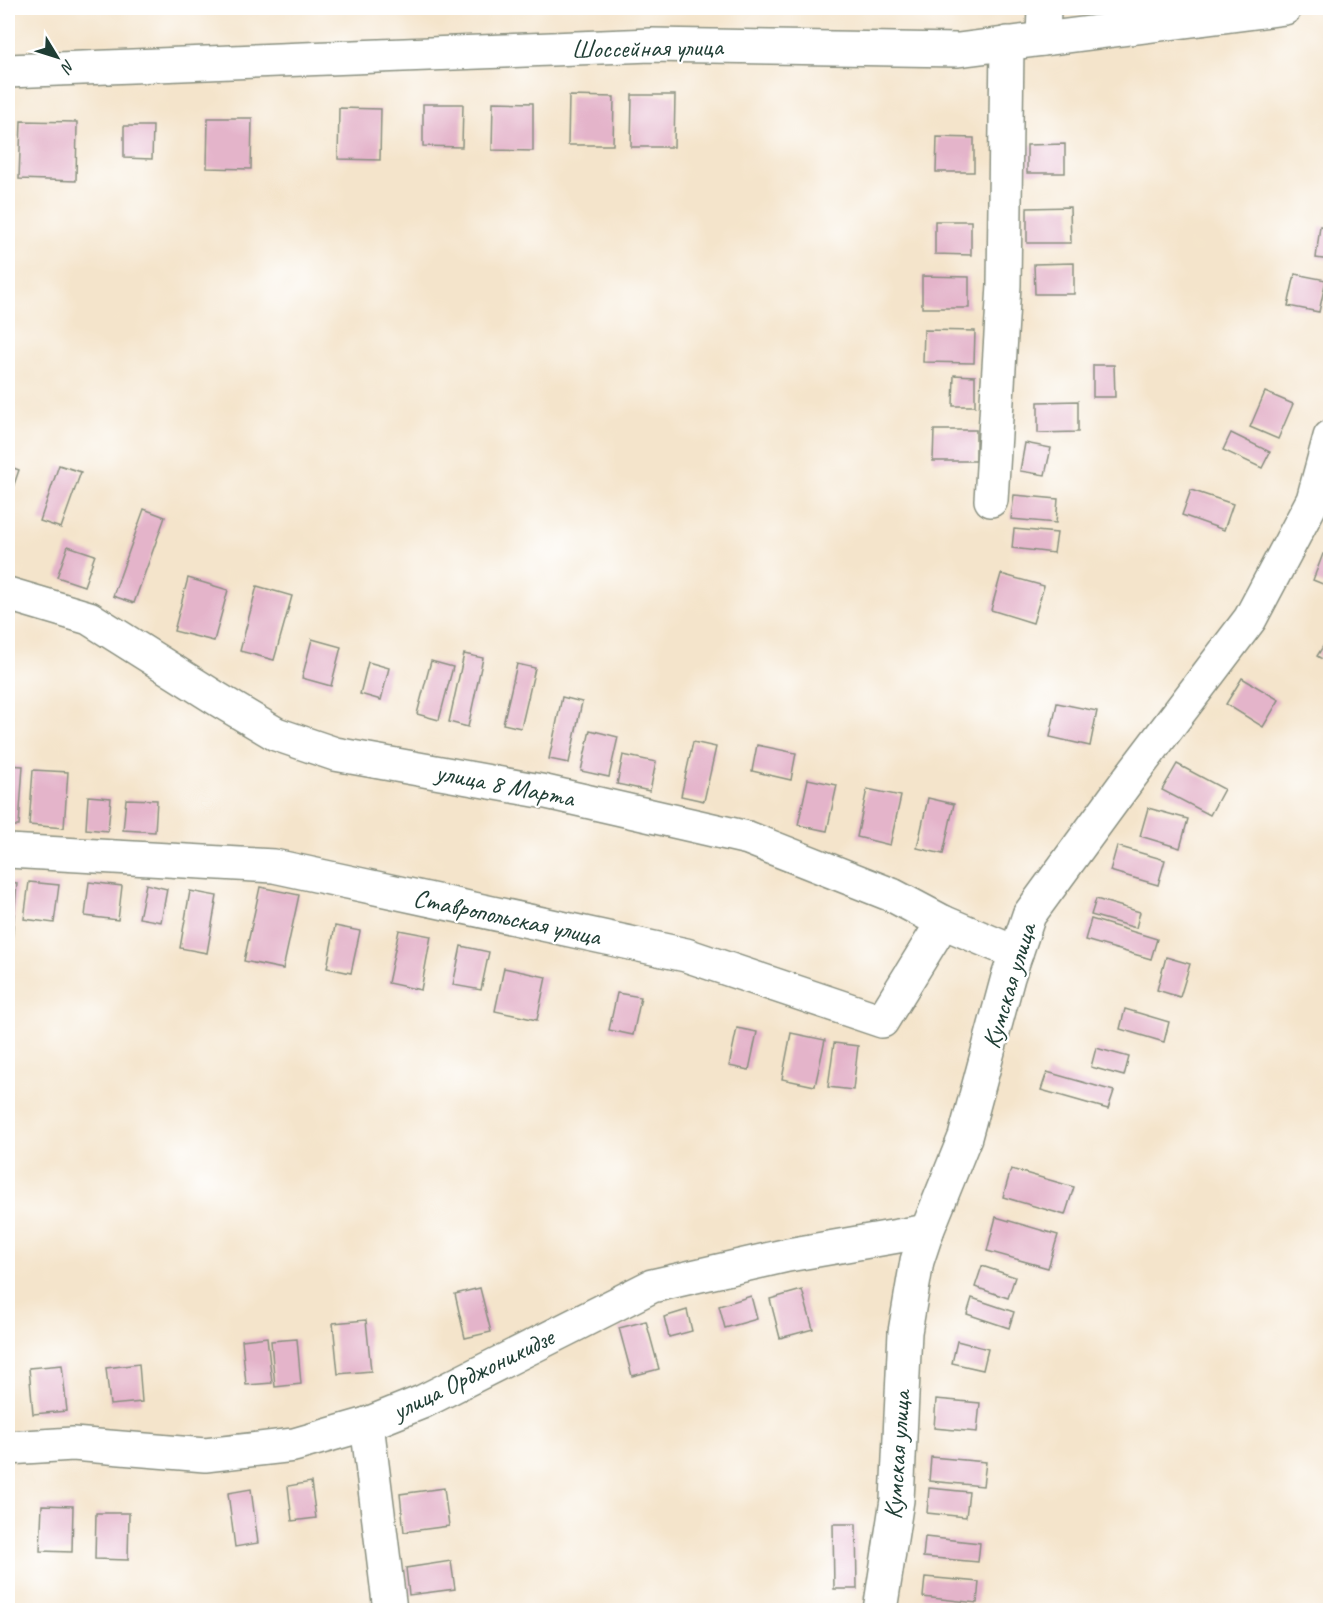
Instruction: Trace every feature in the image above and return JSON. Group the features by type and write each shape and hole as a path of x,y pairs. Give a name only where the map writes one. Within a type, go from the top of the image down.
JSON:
{"street":[{"name":"Шоссейная улица","path":"8,71 651,45 958,50 1007,43 1044,23 1285,8"},
{"path":"991,500 1004,285 1007,43"},
{"name":"Кумская улица","path":"880,1611 897,1500 905,1332 917,1261 965,1137 1016,953 1029,915 1250,619 1312,500 1330,437"},
{"name":"улица 8 Марта","path":"8,594 89,618 276,734 335,754 546,792 748,838 892,895 943,922 1016,953"},
{"name":"Ставропольская улица","path":"8,851 274,866 686,955 882,1021 943,922"},
{"name":"улица Орджоникидзе","path":"8,1448 73,1444 205,1455 294,1444 367,1424 422,1402 652,1286 788,1255 927,1231"},
{"path":"367,1424 390,1611"}],"building":[{"path":"632,95 675,95 674,147 631,147"},
{"path":"569,96 614,97 613,145 568,145"},
{"path":"493,102 533,103 533,151 492,150"},
{"path":"423,104 463,104 462,147 423,146"},
{"path":"339,108 381,109 380,160 338,159"},
{"path":"208,118 252,118 251,169 207,168"},
{"path":"21,121 77,122 76,181 19,179"},
{"path":"124,126 153,126 152,159 124,158"},
{"path":"937,137 974,138 974,172 936,172"},
{"path":"1065,144 1065,173 1027,173 1027,145"},
{"path":"1070,207 1071,243 1027,243 1027,208"},
{"path":"935,221 971,221 971,255 935,254"},
{"path":"1320,226 1330,228 1330,260 1316,258"},
{"path":"1074,263 1074,294 1035,294 1034,264"},
{"path":"1295,274 1326,280 1319,312 1288,306"},
{"path":"922,276 969,277 969,308 922,308"},
{"path":"924,330 975,331 974,363 923,362"},
{"path":"1093,365 1114,365 1115,397 1093,397"},
{"path":"954,375 975,376 975,406 953,406"},
{"path":"1265,392 1293,404 1278,439 1250,427"},
{"path":"1078,401 1078,432 1038,433 1038,402"},
{"path":"934,430 976,430 976,461 933,461"},
{"path":"1231,433 1270,452 1262,468 1223,450"},
{"path":"1025,443 1051,448 1045,475 1020,471"},
{"path":"59,465 81,472 61,528 40,521"},
{"path":"8,466 19,470 8,502"},
{"path":"1191,490 1233,504 1224,530 1182,515"},
{"path":"1014,495 1058,499 1056,523 1011,519"},
{"path":"144,509 165,517 134,603 113,596"},
{"path":"1014,529 1057,533 1054,553 1012,548"},
{"path":"68,546 95,555 84,586 57,577"},
{"path":"1323,554 1330,557 1330,587 1313,580"},
{"path":"1001,574 1044,586 1033,623 991,610"},
{"path":"188,578 228,590 214,641 174,631"},
{"path":"257,586 292,596 274,660 240,651"},
{"path":"1330,638 1330,664 1317,656"},
{"path":"312,639 341,647 331,686 302,678"},
{"path":"464,654 483,658 468,727 449,722"},
{"path":"431,661 453,667 439,720 417,714"},
{"path":"368,662 389,668 381,700 360,694"},
{"path":"517,664 535,668 521,728 503,724"},
{"path":"1242,678 1279,700 1263,727 1226,704"},
{"path":"562,697 582,702 569,763 549,759"},
{"path":"1057,703 1097,711 1090,746 1050,737"},
{"path":"590,730 618,737 609,777 581,771"},
{"path":"693,742 716,747 704,801 681,796"},
{"path":"757,745 796,753 791,780 752,771"},
{"path":"623,755 656,762 650,791 617,784"},
{"path":"1177,764 1224,789 1210,815 1162,790"},
{"path":"8,765 23,766 19,826 8,826"},
{"path":"33,770 68,772 64,828 29,825"},
{"path":"808,779 837,785 827,831 798,825"},
{"path":"867,789 901,796 890,845 857,837"},
{"path":"88,796 111,798 108,831 86,829"},
{"path":"928,798 954,804 943,854 917,848"},
{"path":"126,799 157,800 155,832 123,830"},
{"path":"1148,808 1188,819 1180,848 1140,836"},
{"path":"1117,846 1165,860 1158,885 1110,871"},
{"path":"8,882 17,883 12,941 8,941"},
{"path":"29,882 59,885 54,923 24,919"},
{"path":"89,882 122,886 118,920 85,916"},
{"path":"146,884 167,889 161,922 139,918"},
{"path":"260,887 299,895 283,969 244,961"},
{"path":"190,891 217,896 207,953 180,948"},
{"path":"1096,899 1140,912 1136,928 1091,915"},
{"path":"1091,919 1157,939 1151,959 1085,940"},
{"path":"335,926 360,931 351,973 327,968"},
{"path":"399,930 431,936 421,990 388,983"},
{"path":"461,946 489,952 481,990 453,985"},
{"path":"1166,957 1190,964 1180,997 1157,990"},
{"path":"504,968 546,977 537,1020 495,1011"},
{"path":"617,993 641,997 633,1035 609,1030"},
{"path":"1125,1009 1169,1022 1164,1042 1120,1029"},
{"path":"737,1028 757,1032 749,1070 729,1066"},
{"path":"791,1033 825,1040 815,1086 782,1079"},
{"path":"834,1043 858,1046 853,1090 828,1087"},
{"path":"1096,1048 1129,1057 1124,1076 1091,1067"},
{"path":"1047,1072 1114,1091 1108,1109 1041,1090"},
{"path":"1011,1169 1074,1187 1065,1215 1003,1197"},
{"path":"996,1217 1058,1235 1048,1268 987,1251"},
{"path":"982,1266 1015,1277 1008,1298 975,1287"},
{"path":"480,1288 491,1332 465,1338 455,1294"},
{"path":"802,1290 813,1329 780,1338 770,1299"},
{"path":"751,1296 757,1319 725,1328 719,1306"},
{"path":"972,1298 1014,1312 1009,1328 967,1314"},
{"path":"687,1310 692,1331 669,1337 664,1317"},
{"path":"366,1320 371,1371 338,1374 333,1323"},
{"path":"646,1321 659,1369 632,1376 619,1328"},
{"path":"267,1337 272,1383 246,1385 242,1340"},
{"path":"297,1339 301,1384 275,1387 271,1341"},
{"path":"957,1341 988,1349 983,1370 952,1363"},
{"path":"139,1364 142,1402 110,1405 106,1368"},
{"path":"62,1365 67,1411 33,1414 29,1368"},
{"path":"936,1399 980,1403 977,1432 934,1428"},
{"path":"931,1457 986,1462 983,1486 929,1481"},
{"path":"311,1482 316,1518 292,1521 288,1486"},
{"path":"444,1488 449,1526 404,1532 400,1494"},
{"path":"929,1488 969,1492 966,1517 927,1513"},
{"path":"251,1489 258,1543 235,1547 228,1493"},
{"path":"42,1505 73,1506 72,1552 40,1551"},
{"path":"96,1513 129,1513 128,1560 95,1559"},
{"path":"833,1524 856,1524 857,1589 834,1589"},
{"path":"925,1537 980,1543 978,1562 923,1557"},
{"path":"451,1561 455,1589 409,1595 406,1568"},
{"path":"925,1577 979,1582 977,1603 923,1597"}]}
